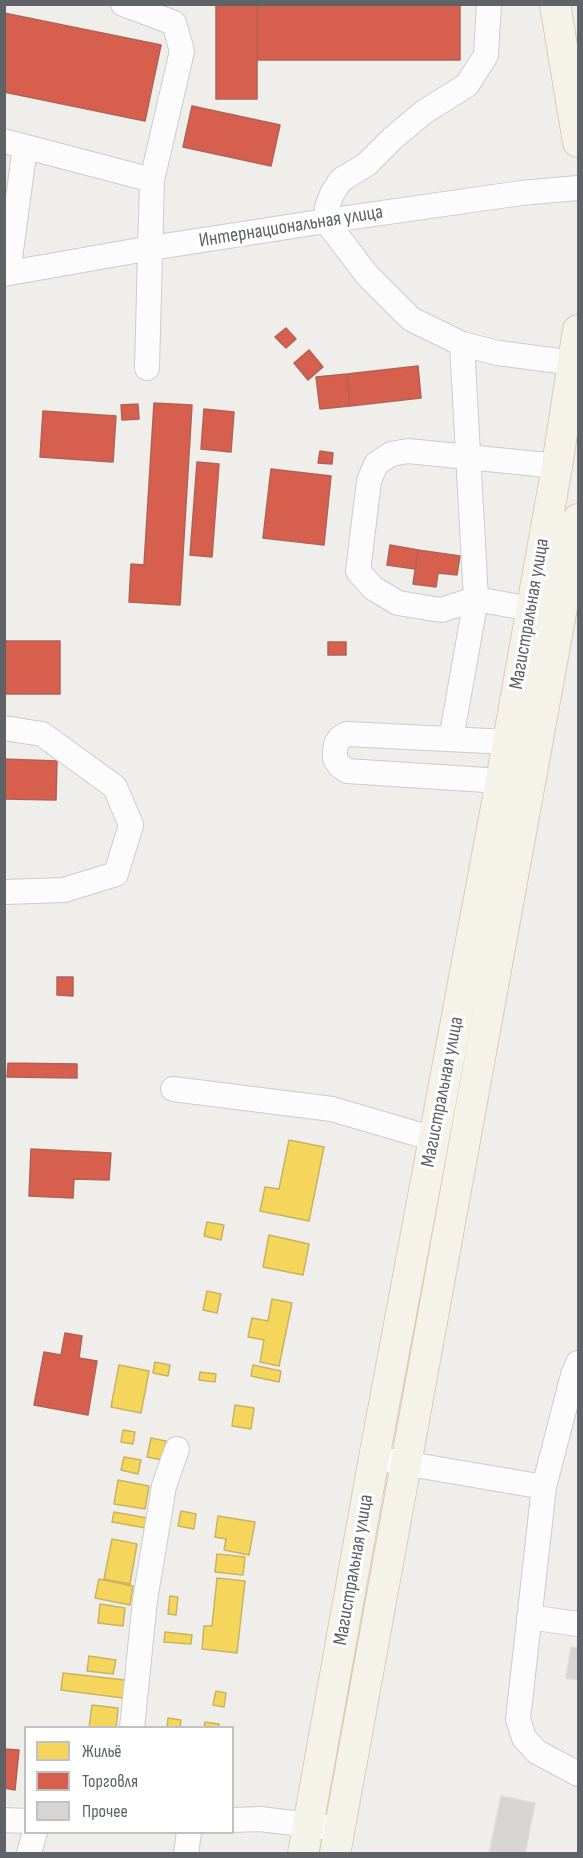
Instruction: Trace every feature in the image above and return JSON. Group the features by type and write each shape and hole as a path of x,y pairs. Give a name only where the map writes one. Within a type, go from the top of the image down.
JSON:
{"main road":[{"path":"555,4 579,142"},
{"name":"Магистральная улица","path":"303,1854 374,1458 501,781 579,330"},
{"name":"Магистральная улица","path":"337,1841 579,519"}],"street":[{"path":"123,4 174,23 182,51 152,180 147,368"},
{"path":"489,4 486,55 467,85 424,112 367,164 341,180 327,207 326,221 367,275 411,319 462,344 498,353 574,363"},
{"path":"6,273 15,144 152,180"},
{"name":"Интернациональная улица","path":"6,273 326,221 579,188"},
{"path":"451,739 476,599 462,344"},
{"path":"531,609 476,599 441,609 398,603 373,588 358,571 369,481 376,464 391,454 408,451 557,466"},
{"path":"4,728 42,734 115,787 131,825 116,874 64,890 4,892"},
{"path":"501,781 346,771 336,759 336,744 347,734 508,742"},
{"path":"173,1089 332,1110 434,1140"},
{"path":"577,1372 544,1487 518,1719 524,1738 537,1752 579,1774"},
{"path":"132,1726 145,1600 164,1486 177,1449"},
{"path":"374,1458 544,1487"},
{"path":"529,1617 579,1624"},
{"path":"234,1820 260,1819 308,1824 337,1841"},
{"path":"4,1820 24,1821"},
{"path":"28,1854 35,1834"},
{"path":"186,1854 189,1834"}],"building: Жильё":[{"path":"289,1140 324,1147 309,1221 260,1211 265,1187 279,1189"},
{"path":"207,1222 224,1225 221,1240 204,1236"},
{"path":"269,1235 309,1244 303,1275 263,1267"},
{"path":"207,1291 221,1294 217,1313 203,1310"},
{"path":"272,1299 292,1303 279,1366 260,1362 264,1340 248,1337 252,1318 268,1321"},
{"path":"155,1362 170,1365 168,1376 153,1373"},
{"path":"119,1365 149,1371 141,1413 111,1407"},
{"path":"253,1365 281,1371 279,1382 251,1376"},
{"path":"200,1372 216,1374 215,1382 199,1380"},
{"path":"235,1405 254,1408 251,1429 232,1426"},
{"path":"123,1430 135,1432 133,1444 121,1442"},
{"path":"151,1438 166,1441 163,1460 147,1457"},
{"path":"124,1457 141,1460 138,1474 121,1470"},
{"path":"118,1480 149,1486 145,1509 114,1504"},
{"path":"181,1511 196,1514 194,1529 178,1526"},
{"path":"114,1512 147,1518 146,1528 112,1522"},
{"path":"218,1516 255,1522 249,1555 224,1550 226,1539 215,1537"},
{"path":"112,1539 137,1544 130,1584 104,1579"},
{"path":"217,1554 245,1557 243,1575 215,1572"},
{"path":"217,1578 245,1581 237,1653 202,1649 204,1626 212,1626"},
{"path":"99,1579 133,1586 130,1605 95,1598"},
{"path":"170,1596 178,1597 176,1615 168,1614"},
{"path":"100,1604 125,1608 123,1626 98,1623"},
{"path":"165,1632 192,1635 191,1644 164,1642"},
{"path":"89,1656 116,1660 113,1674 87,1671"},
{"path":"63,1673 125,1680 123,1698 61,1690"},
{"path":"216,1691 226,1693 224,1707 213,1705"},
{"path":"92,1705 118,1708 116,1726 89,1726"},
{"path":"168,1718 181,1720 180,1726 167,1726"},
{"path":"205,1722 219,1724 218,1726 204,1726"}],"building: Торговля":[{"path":"216,4 257,4 257,99 216,99"},
{"path":"257,4 460,4 460,60 257,60"},
{"path":"4,13 161,45 145,121 4,92"},
{"path":"192,106 280,125 271,166 183,147"},
{"path":"286,328 296,339 286,348 275,337"},
{"path":"309,350 323,367 308,380 294,363"},
{"path":"418,366 421,398 350,406 347,374"},
{"path":"347,374 350,406 320,409 316,377"},
{"path":"154,403 192,405 180,605 129,602 131,564 144,565"},
{"path":"138,404 139,419 122,420 121,405"},
{"path":"204,409 234,412 231,452 201,449"},
{"path":"43,411 116,416 113,462 40,457"},
{"path":"320,451 333,453 332,464 318,463"},
{"path":"197,462 219,464 212,557 190,555"},
{"path":"271,469 331,476 324,545 263,538"},
{"path":"390,545 418,550 415,569 387,565"},
{"path":"418,550 460,556 457,575 438,573 436,587 413,584"},
{"path":"4,641 60,641 60,694 4,694"},
{"path":"328,642 346,642 346,655 328,655"},
{"path":"4,759 57,761 56,800 4,799"},
{"path":"57,977 73,977 73,996 57,995"},
{"path":"8,1063 77,1064 77,1078 7,1077"},
{"path":"31,1149 111,1153 109,1180 74,1179 73,1198 29,1196"},
{"path":"65,1333 82,1336 79,1358 97,1361 88,1415 34,1405 44,1352 61,1355"},
{"path":"4,1749 19,1750 15,1790 4,1788"}],"building: Прочее":[{"path":"571,1647 578,1648 578,1680 566,1678"},
{"path":"501,1796 535,1803 525,1854 489,1854"}]}
